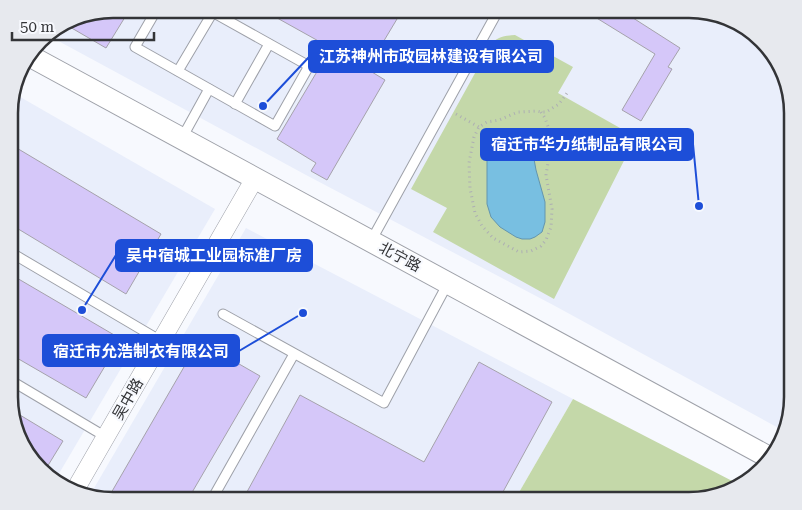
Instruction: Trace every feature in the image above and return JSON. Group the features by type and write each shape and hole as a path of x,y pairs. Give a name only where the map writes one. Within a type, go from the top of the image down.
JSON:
{"street":[{"name":"北宁路","path":"35,59 765,455"},
{"name":"吴中路","path":"78,486 256,178"}],"lane":[{"path":"152,18 135,47 275,126 308,66 224,18"},
{"path":"178,71 206,18"},
{"path":"371,241 494,18"},
{"path":"235,104 269,44"},
{"path":"182,139 209,89"},
{"path":"18,257 161,341"},
{"path":"223,314 384,403 448,283"},
{"path":"215,492 294,354"},
{"path":"18,385 106,437"}],"path":[{"path":"541,112 552,138 546,175 552,209 551,227 546,240 541,246 519,252 493,238 482,226 475,213 470,188 469,163 474,137 479,127 487,122 499,120 518,112 541,112 546,112 559,104 568,93"},
{"path":"444,108 479,127"}],"shaded area":[{"path":"106,18 702,18 737,30 752,41 765,55 772,65 783,94 784,404 779,428 555,306 306,175 54,38 70,27 94,19"},
{"path":"19,96 215,209 58,475 45,465 27,440 18,410"},
{"path":"246,228 573,399 519,492 93,491"}],"green space":[{"path":"515,35 573,67 558,93 636,137 554,299 433,232 447,208 411,189 490,46 498,38"},
{"path":"573,399 733,482 708,491 696,492 519,492"}],"water":[{"path":"522,137 528,141 532,148 545,202 545,222 542,232 530,239 516,237 500,227 491,217 487,204 487,144 492,138"}],"building":[{"path":"124,18 106,48 70,27 94,19"},
{"path":"277,18 398,18 367,69 385,80 327,180 311,171 316,163 277,139 331,48"},
{"path":"597,18 633,18 680,48 668,67 672,69 641,121 622,110 655,54"},
{"path":"18,149 161,234 126,294 18,229"},
{"path":"18,279 121,339 86,398 18,359"},
{"path":"199,341 260,376 192,492 112,492"},
{"path":"479,362 552,402 503,492 247,492 300,395 424,462"},
{"path":"19,414 63,441 47,467 27,440"}],"place":[{"name":"江苏神州市政园林建设有限公司","path":"263,106"},
{"name":"宿迁市华力纸制品有限公司","path":"699,206"},
{"name":"吴中宿城工业园标准厂房","path":"82,310"},
{"name":"宿迁市允浩制衣有限公司","path":"303,313"}]}
